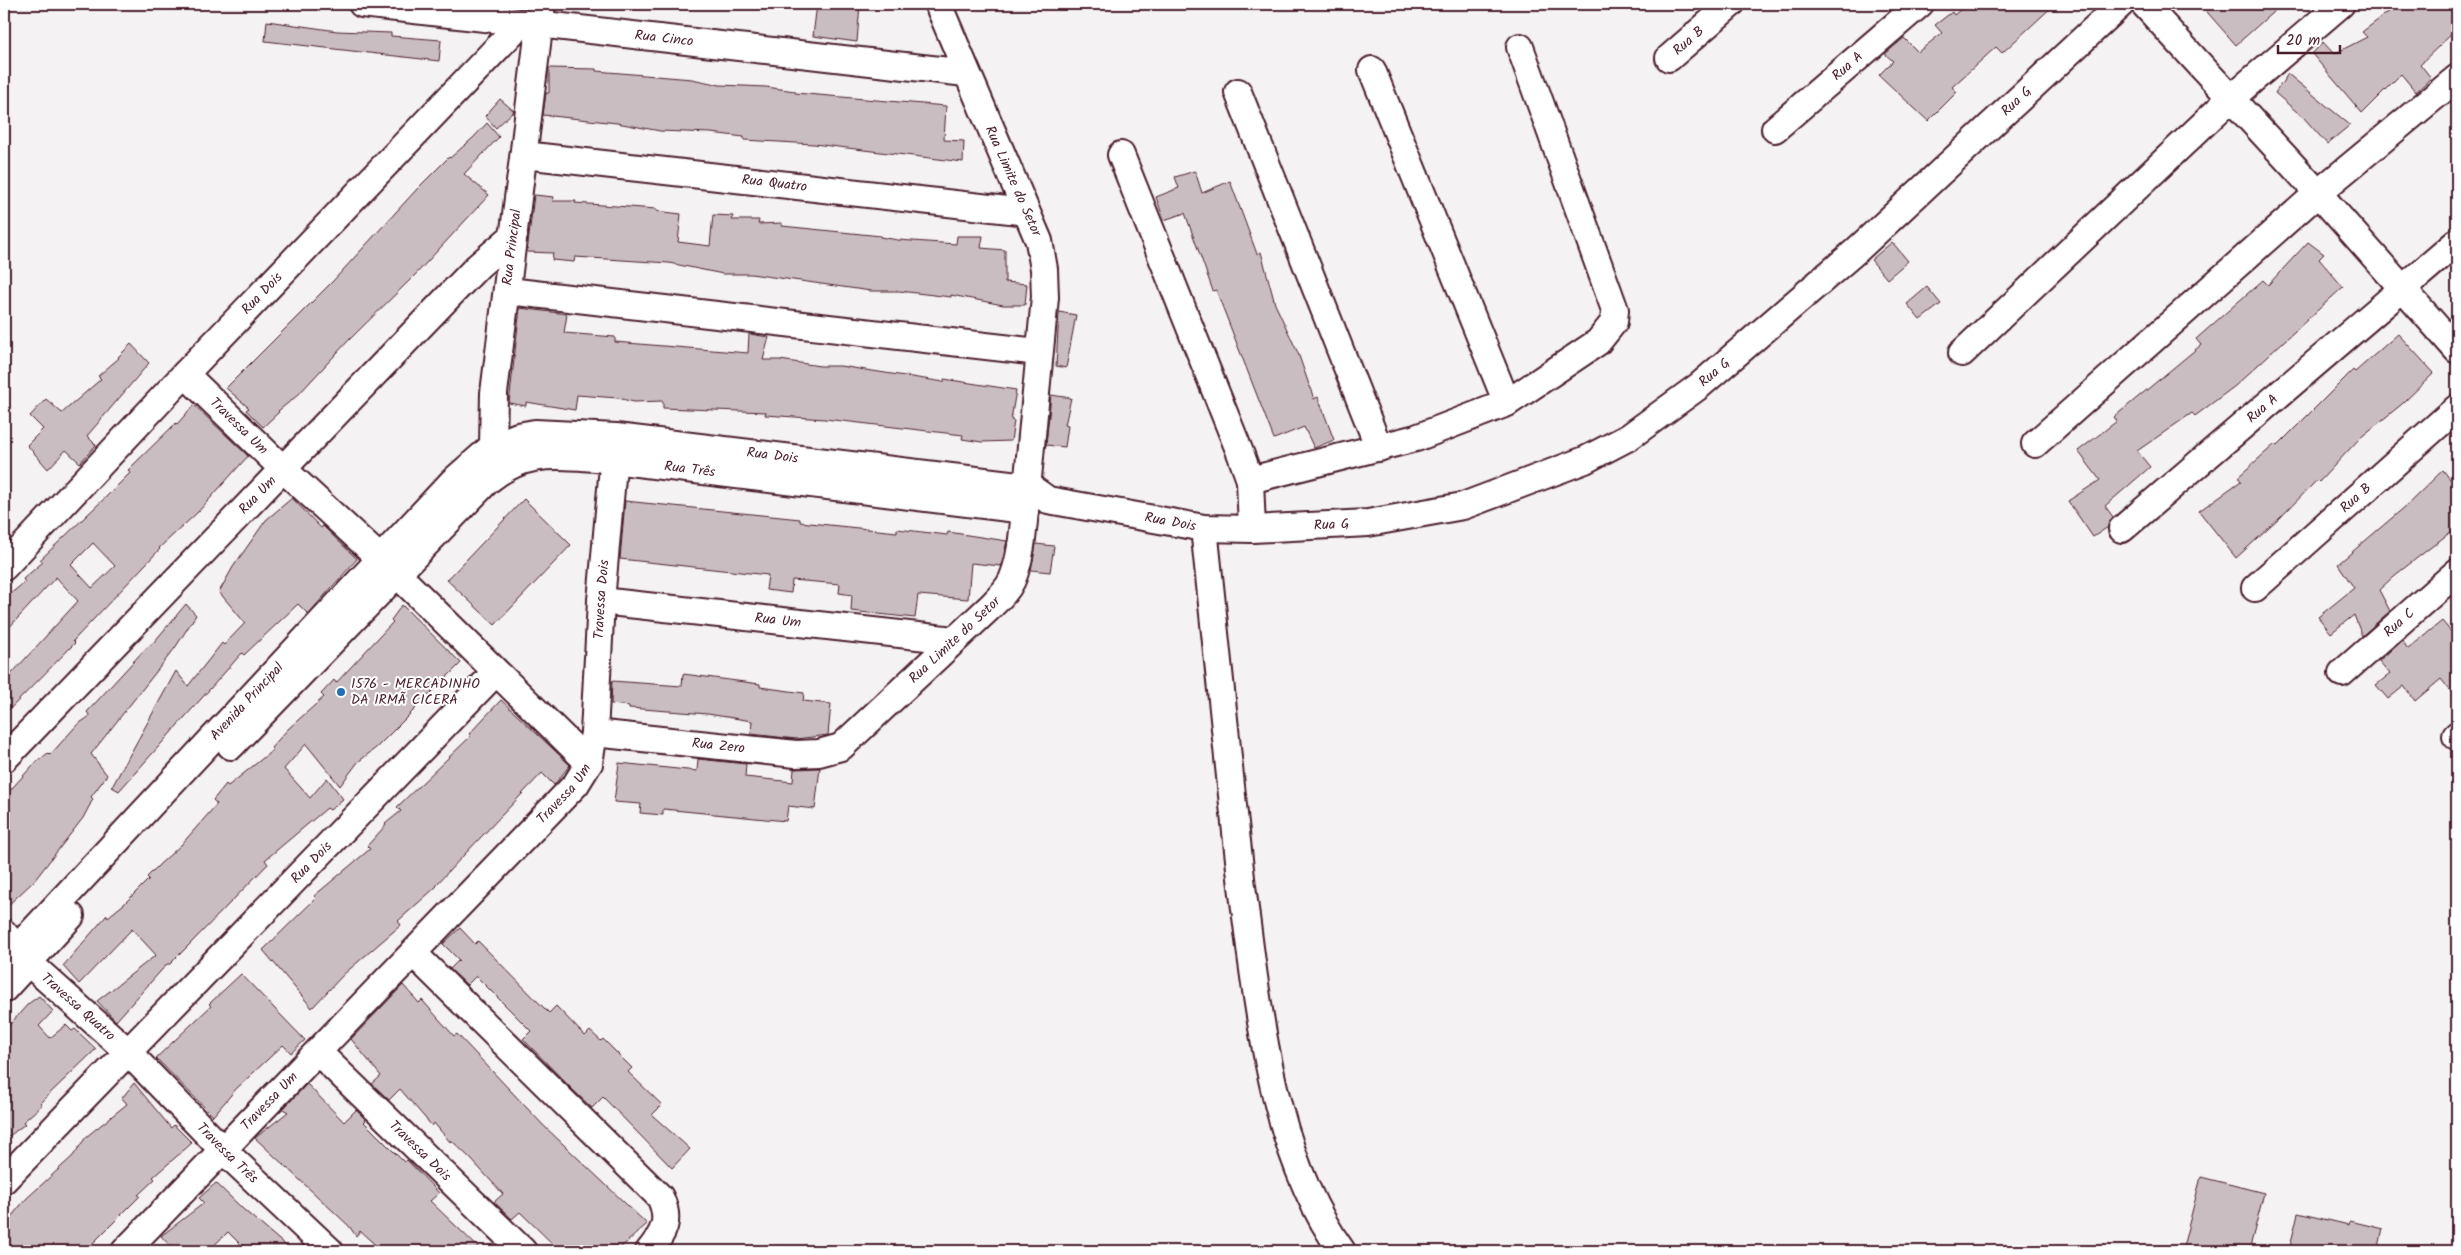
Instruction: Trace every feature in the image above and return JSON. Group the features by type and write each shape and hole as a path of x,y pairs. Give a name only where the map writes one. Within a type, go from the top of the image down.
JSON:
{"street":[{"name":"Rua Cinco","path":"362,4 535,17 966,73"},
{"name":"Rua Limite do Setor","path":"841,747 1003,594 1012,580 1033,499 1038,352 1045,298 1044,269 1039,241 938,4"},
{"name":"Rua B","path":"1669,58 1731,4"},
{"name":"Rua A","path":"1775,129 1920,4"},
{"name":"Rua G","path":"1204,528 1252,529 1368,523 1463,506 1585,460 1629,437 1698,386 1857,250 2121,4"},
{"path":"2144,4 2318,193 2457,350"},
{"path":"1962,353 2230,99 2341,4"},
{"name":"Rua Principal","path":"499,456 494,392 524,156 535,17"},
{"name":"Rua Dois","path":"4,567 185,374 535,17"},
{"path":"1250,480 1416,438 1507,403 1598,342 1614,322 1615,310 1520,46"},
{"path":"1372,70 1507,403"},
{"path":"2035,444 2318,193 2457,78"},
{"path":"1238,92 1379,448"},
{"path":"1121,155 1227,414 1250,480 1252,529"},
{"name":"Rua Quatro","path":"524,156 1026,212"},
{"name":"Rua Um","path":"4,759 478,266 514,235"},
{"name":"Rua A","path":"2122,529 2404,290 2457,242"},
{"path":"508,291 1038,352"},
{"name":"Travessa Um","path":"132,1249 223,1150 576,784 589,763 390,566 282,468 185,374"},
{"name":"Rua B","path":"2255,588 2457,408"},
{"name":"Rua Dois","path":"499,456 518,436 535,433 614,449 1033,499 1204,528"},
{"name":"Travessa Dois","path":"589,763 594,733 600,601 614,449"},
{"path":"390,566 487,481 499,456"},
{"path":"1204,528 1239,872 1257,1001 1274,1092 1299,1170 1331,1236 1342,1251"},
{"name":"Avenida Principal","path":"4,989 14,952 200,778 390,566"},
{"name":"Rua C","path":"2342,673 2457,572"},
{"name":"Rua Um","path":"600,601 954,640"},
{"name":"Rua Dois","path":"4,1180 495,672"},
{"name":"Rua Zero","path":"594,733 796,754 819,753 841,747"},
{"name":"Travessa Quatro","path":"14,952 127,1051"},
{"path":"414,954 660,1197 666,1210 665,1225 659,1239 649,1251"},
{"name":"Travessa Três","path":"127,1051 223,1150 330,1251"},
{"name":"Travessa Dois","path":"318,1052 523,1251"}],"building":[{"path":"817,4 860,4 857,42 813,36"},
{"path":"1967,4 2055,4 2002,53 1996,47 1952,87 1957,92 1928,121 1879,75 1893,61 1885,54 1904,38 1918,52 1942,33 1935,25 1952,12 1954,15"},
{"path":"2200,4 2282,4 2236,45"},
{"path":"2399,4 2457,4 2457,29 2420,64 2431,78 2416,92 2401,74 2362,113 2312,54 2323,42 2334,54 2367,37 2362,32"},
{"path":"267,21 337,31 391,33 391,36 441,40 439,61 265,41"},
{"path":"549,68 596,69 596,71 692,79 720,85 766,87 795,91 795,93 946,106 944,140 964,141 963,162 814,144 744,140 744,137 711,133 660,131 617,123 543,115 546,93 549,93"},
{"path":"2288,74 2350,125 2327,144 2304,118 2275,93"},
{"path":"500,99 514,111 496,128 485,116"},
{"path":"487,123 499,137 464,174 489,195 415,275 348,341 298,395 278,411 263,427 246,410 249,408 226,388 333,281 417,189"},
{"path":"1195,171 1202,193 1230,181 1257,254 1261,252 1275,304 1298,353 1314,399 1318,397 1334,440 1314,448 1304,427 1274,439 1216,290 1213,291 1185,213 1164,220 1156,197 1179,188 1175,177"},
{"path":"534,195 554,197 553,201 576,201 575,203 656,209 656,211 681,214 678,242 710,246 713,215 733,216 732,220 759,220 758,224 782,223 782,226 881,236 898,240 956,244 957,236 983,236 981,248 1005,250 1005,282 1027,284 1025,305 1003,305 951,295 951,297 899,291 871,291 751,274 723,274 669,263 575,257 574,262 552,260 553,253 527,252"},
{"path":"1892,242 1908,261 1887,279 1871,260"},
{"path":"2308,242 2324,254 2319,259 2343,287 2235,386 2195,416 2192,413 2137,451 2150,467 2105,506 2113,517 2108,527 2093,537 2068,501 2100,480 2078,451 2117,421 2114,417 2201,345 2196,339 2263,280 2268,285"},
{"path":"1927,287 1941,304 1920,320 1907,304"},
{"path":"520,308 567,314 564,333 615,337 615,342 748,353 749,334 769,337 763,360 780,360 820,366 840,366 944,382 944,379 1016,390 1011,420 1014,421 1011,441 982,442 962,439 963,435 825,419 765,415 766,412 663,408 663,401 634,402 618,398 577,395 575,410 526,402 526,406 509,403"},
{"path":"1059,312 1076,315 1066,368 1056,366"},
{"path":"2398,334 2434,373 2402,404 2360,438 2319,482 2317,480 2279,519 2236,558 2199,511 2241,481 2238,477 2275,444 2277,446 2353,370 2355,372"},
{"path":"131,344 149,363 87,436 96,445 80,463 66,450 48,469 27,445 43,429 30,416 46,399 62,413 101,379 98,376 119,358"},
{"path":"1051,395 1071,398 1065,425 1068,426 1065,447 1046,445"},
{"path":"194,405 248,456 198,512 159,548 73,641 75,643 4,715 4,682 78,601 56,577 4,633 4,599 25,582 23,579 43,562 40,560 130,473 128,470 177,424","holes":["93,543 115,566 92,588 71,565"]},
{"path":"2443,470 2457,488 2457,527 2379,590 2390,611 2362,636 2354,615 2331,633 2318,617 2354,588 2338,564 2406,506"},
{"path":"292,498 321,528 323,526 357,559 308,614 298,604 244,655 242,653 119,791 112,787 176,671 188,686 222,643 224,645 245,623 219,592 233,567 266,520"},
{"path":"524,499 571,545 495,625 447,580"},
{"path":"625,501 800,519 800,522 897,532 897,529 947,535 948,532 1007,541 1001,566 971,563 968,599 918,595 915,618 851,611 852,595 839,593 840,584 792,580 791,593 766,590 768,575 620,559"},
{"path":"1036,544 1054,546 1050,572 1031,570"},
{"path":"186,604 196,615 175,648 91,754 107,775 91,797 93,799 83,818 34,881 4,909 4,797 33,765 48,753 50,755 77,725 90,716 87,712 144,650 154,642"},
{"path":"402,605 461,663 377,747 358,762 340,786 306,744 284,769 310,798 327,778 343,799 330,810 327,808 265,860 268,864 170,964 167,964 116,1021 97,1001 156,955 132,929 79,984 63,966 107,915 108,917 124,904 149,879 147,877 181,845 217,804 213,800 226,784 228,786 273,750 271,748 288,729 324,697 321,694 334,680 336,683 393,622 391,620"},
{"path":"2442,621 2457,639 2457,699 2441,679 2415,701 2404,686 2388,699 2376,685 2390,674 2379,661 2402,640 2408,649"},
{"path":"683,674 760,684 760,687 804,693 803,701 831,704 828,735 796,739 751,734 752,721 708,714 629,708 629,706 611,704 612,681 682,686"},
{"path":"501,700 570,765 554,785 542,773 437,886 398,921 401,925 344,974 312,1008 263,950 316,898 314,896 370,849 367,846 385,824 401,811 397,807 471,736 469,734"},
{"path":"698,759 746,764 745,777 793,782 794,769 820,768 815,809 788,806 786,821 663,809 663,815 640,813 641,804 614,802 619,763 697,771"},
{"path":"460,928 475,944 478,941 549,1013 556,1006 585,1036 590,1031 601,1041 603,1039 632,1068 628,1072 662,1105 652,1115 690,1149 672,1168 603,1097 592,1108 573,1090 523,1039 531,1031 476,976 467,985 450,969 459,960 443,944"},
{"path":"241,974 305,1040 291,1053 283,1045 236,1089 213,1116 156,1058 211,1006 209,1004"},
{"path":"403,985 419,1003 422,1000 454,1036 457,1034 543,1125 647,1224 617,1251 560,1251 520,1212 512,1219 494,1202 503,1194 470,1158 451,1140 450,1142 434,1123 432,1126 400,1089 389,1100 372,1084 381,1076 351,1039"},
{"path":"39,996 53,1011 39,1026 50,1038 66,1025 72,1031 75,1029 96,1049 40,1103 42,1105 23,1122 25,1124 4,1140 4,1031 28,1004"},
{"path":"134,1083 171,1128 174,1125 192,1143 153,1177 155,1179 138,1195 140,1196 85,1251 4,1251 4,1225 26,1199 73,1156 86,1137 127,1104 122,1098"},
{"path":"307,1084 344,1122 356,1110 366,1120 364,1122 404,1162 407,1160 439,1193 430,1201 482,1251 382,1251 360,1231 356,1236 349,1226 255,1138 288,1112 283,1109"},
{"path":"2201,1177 2264,1193 2249,1251 2182,1251"},
{"path":"216,1183 292,1251 247,1251 228,1232 208,1251 175,1251 161,1236 204,1203 199,1198"},
{"path":"2298,1213 2349,1225 2350,1221 2383,1229 2378,1251 2289,1251"}],"place":[{"name":"1576 - MERCADINHO DA IRMÃ CICERA","path":"341,692"}]}
